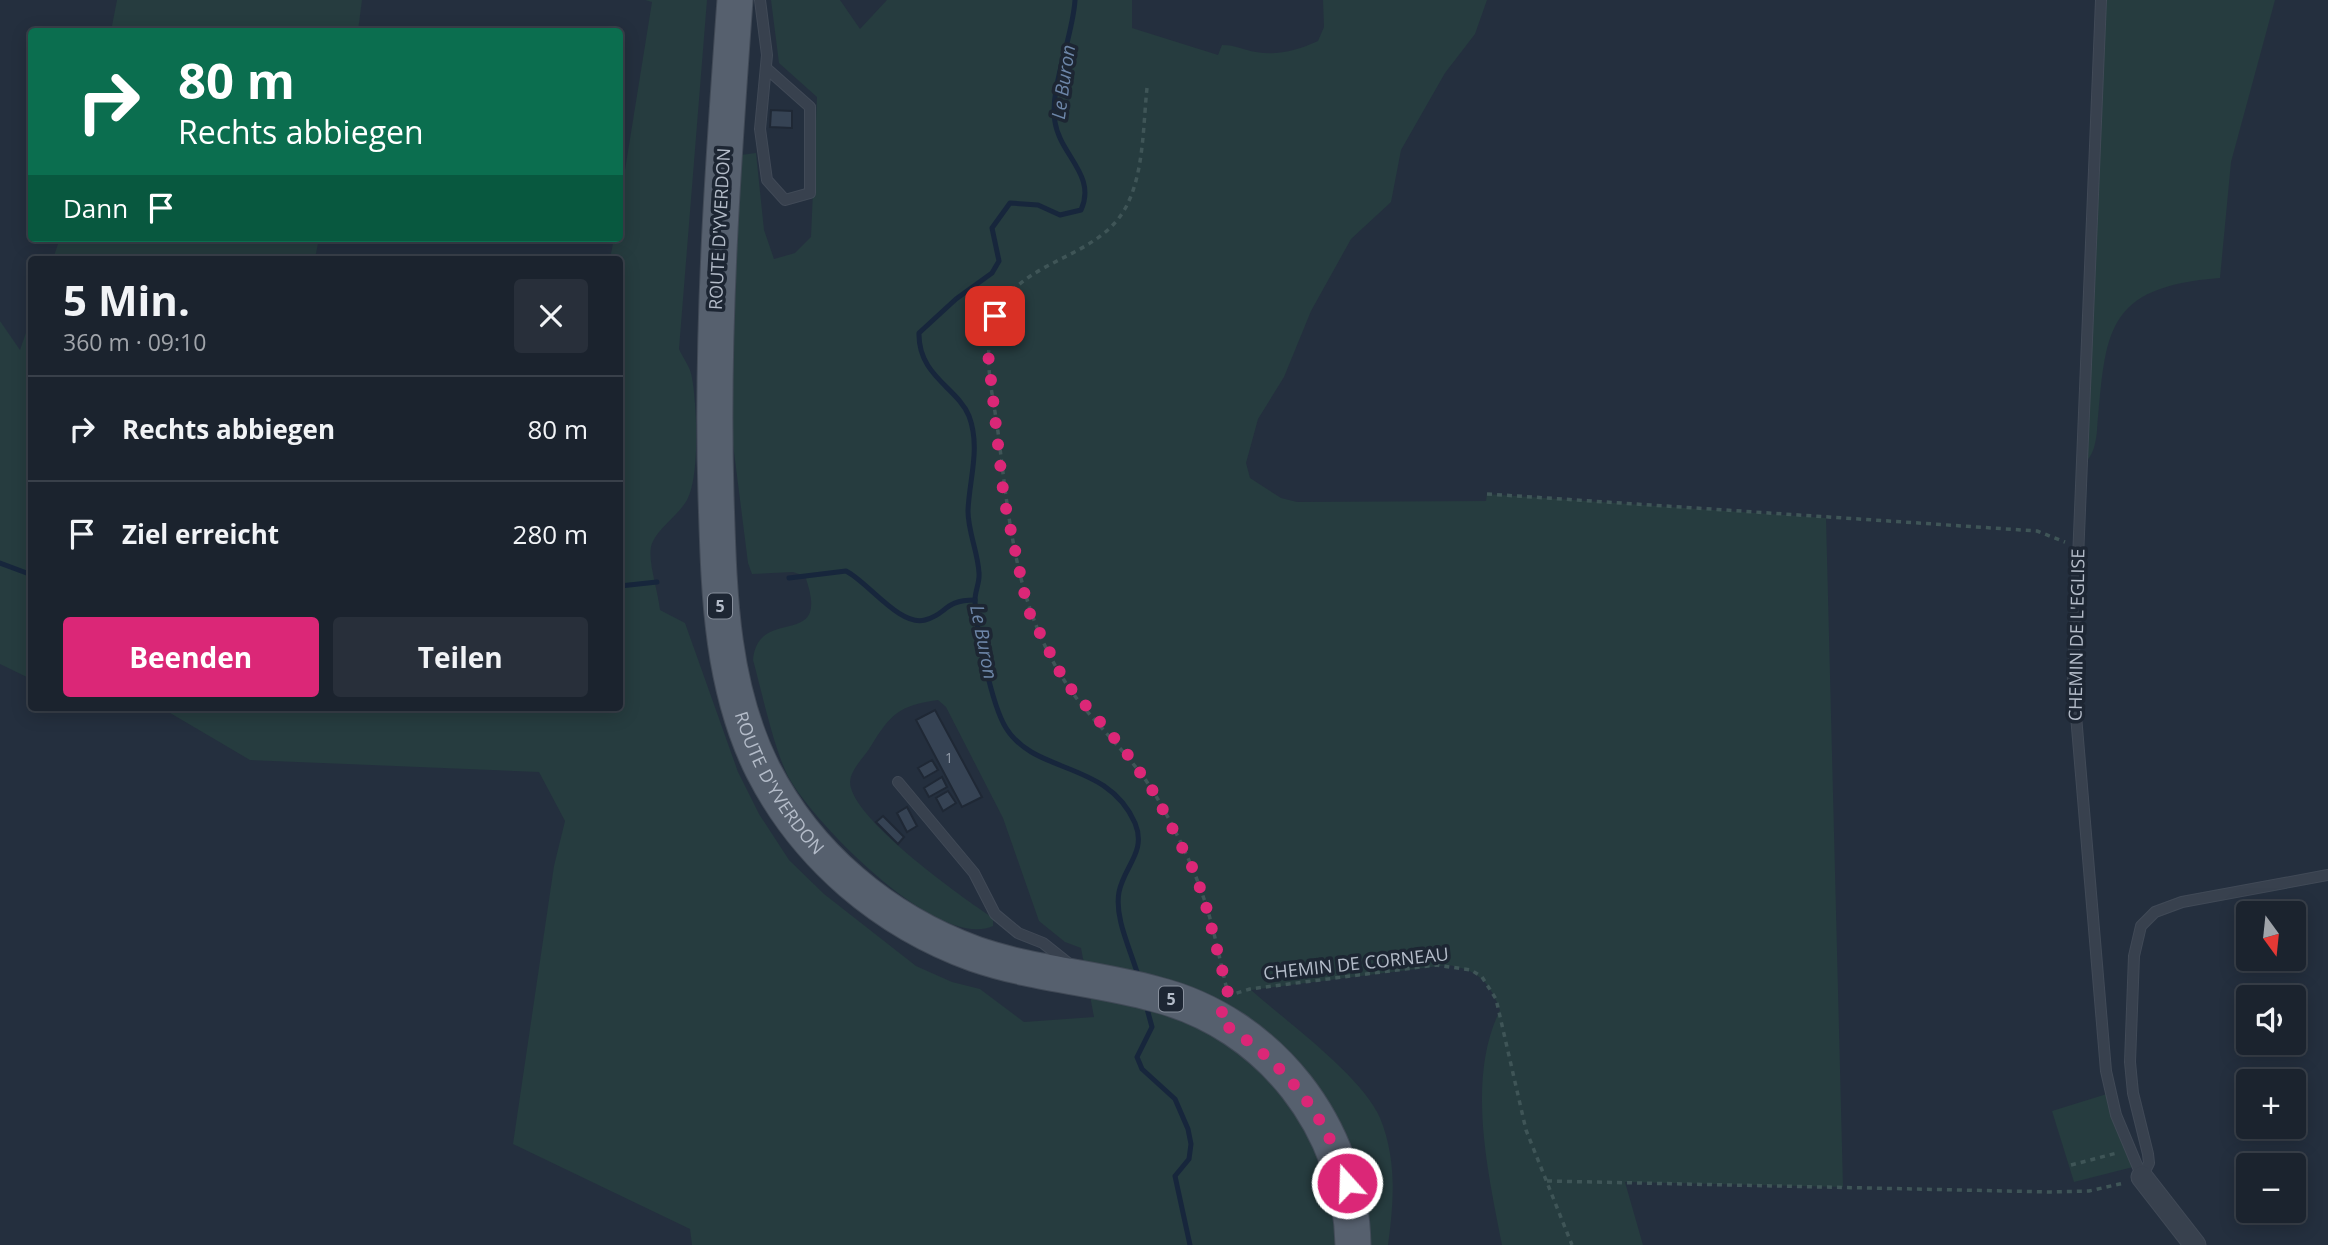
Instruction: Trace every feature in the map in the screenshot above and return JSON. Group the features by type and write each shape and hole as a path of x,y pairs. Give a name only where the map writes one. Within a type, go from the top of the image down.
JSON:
{"main road":[{"name":"ROUTE D'YVERDON","path":"735,0 713,380 720,608 729,667 741,714 774,790 812,845 862,892 885,909 950,944 1014,964 1181,1002 1223,1007 1247,1039 1278,1064 1302,1092 1319,1118 1347,1183 1353,1245"}],"street":[{"name":"CHEMIN DE L'EGLISE","path":"2142,1177 2195,1245"}],"lane":[{"path":"760,0 765,23 766,68 760,129 767,180 785,200 810,193 810,107 766,68"},
{"name":"CHEMIN DE L'EGLISE","path":"2101,0 2078,551 2074,715 2106,1071 2116,1115 2142,1177"},
{"path":"898,782 974,873 995,914 1018,933 1043,943 1072,964 1076,977"},
{"path":"2142,1177 2149,1163 2133,1093 2130,1062 2134,956 2141,926 2155,912 2182,902 2328,875"}],"path":[{"path":"1147,88 1133,189 1125,208 1102,235 1015,286 995,316 988,353 1008,528 1028,610 1065,682 1123,748 1155,794 1176,833 1204,898 1223,1007"},
{"path":"1487,494 2037,531 2078,551"},
{"name":"CHEMIN DE CORNEAU","path":"1223,1007 1436,965 1471,970 1490,987 1500,1010 1519,1105 1572,1245"},
{"path":"2071,1165 2129,1150"},
{"path":"1547,1181 2052,1192 2089,1191 2142,1177"}],"green space":[{"path":"117,0 362,0 358,28 112,28"},
{"path":"645,0 707,0 679,349 692,378 696,458 687,500 657,535 651,547 652,569 660,610 685,623 738,772 759,814 789,860 824,894 916,966 952,982 980,989 1024,1022 1094,1017 1081,948 1065,942 1039,921 1003,818 946,707 938,700 914,705 897,713 884,726 856,766 851,777 851,788 873,821 892,840 958,894 993,918 993,926 969,929 941,920 911,902 880,878 824,824 789,778 773,737 753,660 758,643 767,634 802,621 809,614 811,599 805,576 793,572 752,574 748,563 732,436 732,360 741,155 756,153 764,230 774,259 795,253 811,237 817,97 779,63 771,0 840,0 860,29 887,0 1132,0 1132,28 1218,55 1222,45 1256,52 1280,53 1318,41 1324,27 1323,0 1487,0 1475,34 1445,73 1401,150 1391,202 1351,239 1311,311 1284,377 1258,419 1246,463 1250,478 1281,498 1297,502 1486,501 1487,494 1826,518 1843,1187 1625,1182 1643,1245 1502,1245 1486,1157 1482,1095 1490,1037 1500,1010 1492,992 1481,978 1467,970 1447,965 1251,990 1341,1068 1358,1085 1380,1118 1392,1165 1392,1213 1388,1245 692,1245 690,1229 513,1144 554,866 565,821 539,772 250,760 167,711 623,711 623,256 611,256 613,242 623,242 623,182 652,2"},
{"path":"2101,0 2275,0 2231,162 2220,278 2182,283 2153,292 2132,304 2118,320 2109,341 2104,366 2095,445 2092,454 2083,464"},
{"path":"59,242 318,242 316,256 54,256"},
{"path":"0,321 20,350 28,327 28,677 0,664"},
{"path":"2110,1093 2137,1166 2074,1182 2052,1111"}],"building":[{"path":"771,110 792,111 792,128 770,127"},
{"path":"935,710 982,797 962,807 916,720"},
{"path":"932,760 938,770 924,778 918,768"},
{"path":"942,777 947,787 929,797 924,788"},
{"path":"948,791 956,803 943,811 936,798"},
{"path":"907,807 917,826 907,832 897,813"},
{"path":"883,816 904,837 898,844 876,822"}],"waterway":[{"name":"Le Buron","path":"1075,0 1054,109 1058,134 1076,165 1084,186 1085,198 1081,210 1060,215 1038,205 1010,203 992,228 999,261 992,273 956,299 919,333 920,348 931,371 964,406 972,428 974,452 968,511 979,573 975,597 976,612 985,666 995,702 1006,728 1019,743 1034,754 1107,788 1123,803 1135,823 1138,833 1137,851 1122,883 1118,902 1121,924 1139,979"},
{"path":"0,563 28,574"},
{"path":"789,578 846,571 895,610 915,620 925,620 957,602 975,600"},
{"path":"623,586 657,582"},
{"name":"Le Buron","path":"1146,1005 1152,1027 1137,1057 1142,1069 1175,1099 1188,1129 1191,1144 1189,1159 1175,1176 1190,1245"}],"route":[{"path":"995,316 988,353 1006,513 1028,610 1035,628 1076,698 1123,748 1155,794 1192,867 1204,898 1228,993 1219,1021 1278,1064 1302,1092 1331,1142 1347,1183"}]}
